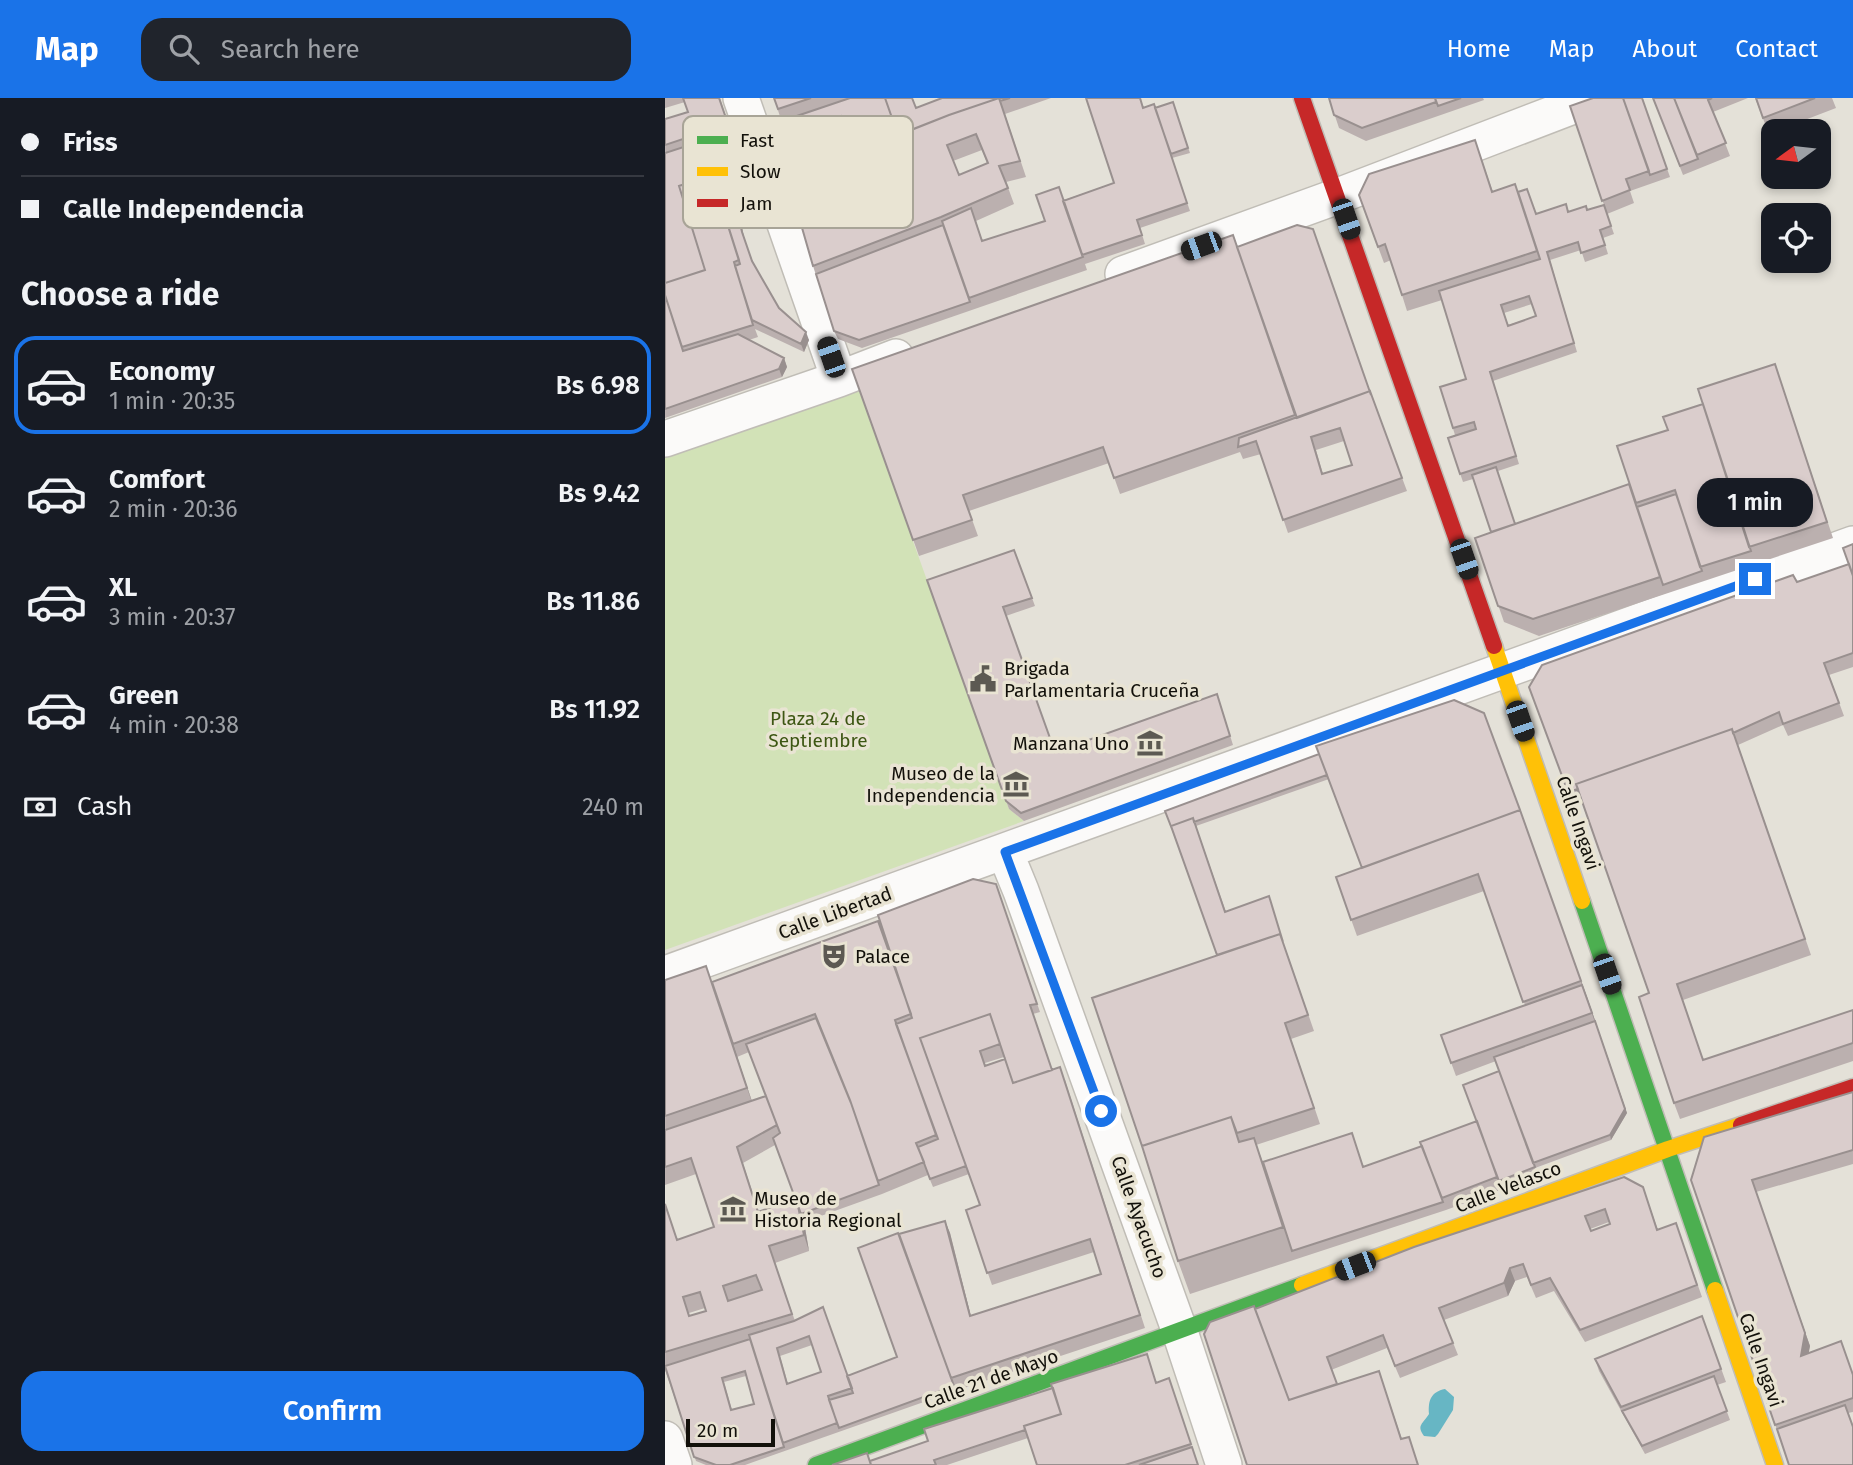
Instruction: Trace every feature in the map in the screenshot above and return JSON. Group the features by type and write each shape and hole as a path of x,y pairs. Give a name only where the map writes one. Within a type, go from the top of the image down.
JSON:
{"street":[{"path":"741,98 747,116"},
{"name":"Calle Ingavi","path":"1303,98 1775,1465"},
{"path":"1096,284 1338,196 1594,98"},
{"path":"786,228 839,379"},
{"path":"665,439 926,346"},
{"name":"Calle Libertad","path":"665,974 1853,544"},
{"name":"Calle Ayacucho","path":"1005,852 1180,1332 1224,1465"},
{"name":"Calle Velasco","path":"1180,1332 1668,1149 1853,1087"},
{"name":"Calle 21 de Mayo","path":"816,1465 1180,1332"},
{"path":"665,1439 674,1465"}],"green space":[{"name":"Plaza 24 de Septiembre","path":"857,385 1009,809 1024,821 665,950 665,458 837,397"}],"water":[{"path":"1445,1389 1454,1397 1453,1410 1435,1437 1424,1436 1420,1427 1429,1414 1431,1397"}],"building":[{"path":"683,98 719,98 725,116 683,116 683,139 665,145 665,119 688,112"},
{"path":"774,98 811,98 778,109"},
{"path":"850,98 885,98 891,116 797,116"},
{"path":"885,98 912,98 916,108 942,98 999,98 913,129 913,116 891,116"},
{"path":"999,98 1020,161 999,166 1008,188 913,228 913,129","holes":["976,134 988,163 959,175 947,145"]},
{"path":"1086,98 1140,98 1143,108 1154,104 1187,203 1137,220 1142,235 1082,255 1063,201 1114,183"},
{"path":"1329,98 1435,98 1436,102 1362,128 1334,115"},
{"path":"1435,98 1461,98 1438,106"},
{"path":"1593,98 1623,98 1649,171 1626,179 1630,190 1602,201 1570,106"},
{"path":"1623,98 1642,98 1667,169 1650,175"},
{"path":"1653,98 1674,98 1698,159 1680,166"},
{"path":"1674,98 1712,98 1708,100 1726,143 1697,155"},
{"path":"1756,98 1815,98 1763,118"},
{"path":"1173,102 1188,148 1171,154 1155,108"},
{"path":"1475,140 1492,192 1515,184 1537,251 1402,295 1385,244 1378,247 1359,195 1369,174"},
{"path":"683,147 683,185 679,186 683,199 683,228 692,228 705,270 665,283 665,252 665,153"},
{"path":"1059,187 1083,257 969,298 942,221 971,208 982,241 1045,221 1036,195"},
{"path":"1527,189 1536,214 1566,204 1568,212 1586,206 1587,210 1604,205 1611,226 1600,230 1605,245 1581,253 1578,242 1547,252 1574,343 1490,372 1516,456 1460,474 1448,438 1476,429 1474,422 1453,428 1440,387 1466,379 1439,291 1540,259 1518,192","holes":["1529,296 1536,316 1508,326 1501,305"]},
{"path":"943,225 970,302 859,340 834,331 816,274"},
{"path":"1297,225 1313,229 1370,391 1297,418 1237,247"},
{"path":"692,228 729,228 739,260 734,262 753,325 682,347 665,295 665,283 705,270"},
{"path":"729,228 741,228 752,261 779,308 806,332 801,344 752,320 735,266 740,264"},
{"path":"802,228 912,228 813,266"},
{"path":"1233,235 1295,415 1114,478 1103,447 963,495 972,520 913,540 852,369"},
{"path":"665,295 683,351 738,334 784,358 779,369 665,409"},
{"path":"1775,364 1827,522 1749,547 1698,389"},
{"path":"1370,391 1402,478 1283,520 1256,441 1238,447 1239,438","holes":["1340,428 1352,465 1322,474 1311,437"]},
{"path":"1703,404 1751,551 1700,567 1675,490 1636,503 1617,446 1668,430 1663,417"},
{"path":"1496,467 1515,524 1491,532 1472,475"},
{"path":"1629,484 1660,577 1533,619 1498,606 1475,538"},
{"path":"1676,494 1702,571 1663,585 1637,507"},
{"path":"1853,544 1853,576 1843,548"},
{"path":"1014,550 1032,598 1003,607 1055,752 1217,694 1230,736 1021,813 1006,801 927,580"},
{"path":"1849,564 1853,576 1853,653 1824,663 1839,703 1783,724 1779,712 1733,733 1732,729 1576,784 1578,789 1568,792 1529,687 1542,665 1793,575 1797,582"},
{"path":"1454,700 1484,713 1520,810 1362,868 1316,746"},
{"path":"1732,729 1805,939 1677,984 1703,1060 1853,1010 1853,1043 1674,1103 1639,997 1649,993 1576,784"},
{"path":"1319,754 1327,775 1194,822 1193,818 1171,826 1172,829 1165,811"},
{"path":"1520,810 1581,981 1523,1002 1478,874 1351,920 1336,877"},
{"path":"1193,818 1225,912 1269,896 1283,942 1280,934 1217,955 1171,826"},
{"path":"973,879 996,884 1037,1004 1030,1005 1052,1070 1013,1083 990,1014 920,1038 966,1166 930,1179 918,1147 938,1139 896,1024 912,1018 878,915"},
{"path":"878,921 911,1014 895,1020 936,1135 916,1143 924,1162 878,1181 850,1100 815,1014 733,1044 712,982"},
{"path":"1280,934 1308,1015 1285,1023 1314,1108 1237,1133 1231,1117 1142,1146 1092,998"},
{"path":"706,966 747,1088 665,1116 665,980"},
{"path":"1582,985 1592,1013 1451,1063 1441,1035"},
{"path":"990,1014 1000,1044 980,1051 985,1066 1005,1059 1013,1083 1060,1067 1140,1315 951,1378 899,1234 945,1221 970,1316 1101,1274 1090,1239 987,1273 966,1210 980,1205 920,1038"},
{"path":"816,1018 851,1103 879,1185 801,1214 773,1138 780,1133 746,1044"},
{"path":"1595,1021 1625,1109 1610,1135 1533,1163 1494,1057"},
{"path":"1499,1071 1535,1167 1499,1181 1463,1085"},
{"path":"1853,1092 1853,1150 1752,1180 1805,1333 1801,1356 1841,1341 1853,1375 1853,1398 1775,1425 1691,1180 1704,1137"},
{"path":"766,1096 777,1125 737,1147 758,1212 795,1198 798,1206 804,1235 769,1246 792,1314 665,1352 665,1204 677,1240 714,1227 691,1158 665,1167 665,1130","holes":["756,1275 762,1290 728,1301 723,1286","700,1292 706,1311 689,1316 683,1297"]},
{"path":"1231,1117 1239,1142 1254,1138 1283,1227 1178,1261 1142,1146"},
{"path":"1477,1121 1497,1177 1442,1198 1420,1142"},
{"path":"1352,1133 1363,1167 1422,1146 1443,1202 1292,1251 1263,1162"},
{"path":"1624,1177 1643,1187 1657,1230 1676,1223 1697,1285 1580,1330 1550,1278 1531,1285 1523,1264 1510,1268 1504,1283 1439,1308 1453,1343 1395,1366 1383,1335 1327,1357 1337,1384 1289,1400 1255,1309 1414,1247","holes":["1605,1209 1610,1224 1591,1231 1585,1216"]},
{"path":"898,1233 954,1386 839,1428 829,1400 853,1393 847,1376 897,1357 858,1248"},
{"path":"1254,1306 1289,1400 1379,1371 1401,1439 1409,1437 1418,1465 1247,1465 1204,1334 1210,1322"},
{"path":"823,1307 852,1388 828,1396 837,1423 783,1443 749,1335 794,1321","holes":["809,1336 821,1372 787,1384 777,1348"]},
{"path":"1702,1316 1721,1369 1621,1407 1595,1359"},
{"path":"750,1339 784,1447 730,1465 716,1465 694,1457 665,1366","holes":["745,1371 754,1404 731,1410 722,1378"]},
{"path":"1147,1354 1156,1383 1169,1378 1191,1444 1125,1465 1037,1465 1024,1426 1061,1414 1051,1384"},
{"path":"1714,1376 1727,1411 1642,1446 1622,1411"},
{"path":"1053,1388 1061,1414 1024,1426 1025,1430 934,1460 936,1465 871,1465 870,1461 928,1441 924,1429"},
{"path":"1845,1405 1853,1427 1853,1465 1789,1465 1777,1429"},
{"path":"1192,1447 1198,1465 1139,1465"},
{"path":"867,1453 871,1465 832,1465"}],"traffic: fast":[{"path":"1582,901 1715,1290"},
{"path":"816,1465 1302,1285"}],"traffic: slow":[{"path":"1494,646 1582,901"},
{"path":"1302,1285 1668,1149 1741,1125"},
{"path":"1715,1290 1775,1465"}],"traffic: jam":[{"path":"1302,98 1494,646"},
{"path":"1741,1125 1853,1087"}],"place":[{"name":"Brigada Parlamentaria Cruceña","path":"983,679"},
{"name":"Manzana Uno","path":"1150,743"},
{"name":"Museo de la Independencia","path":"1016,784"},
{"name":"Palace","path":"834,956"},
{"name":"Museo de Historia Regional","path":"733,1209"}],"route":[{"path":"1101,1111 1005,852 1755,579"}]}
